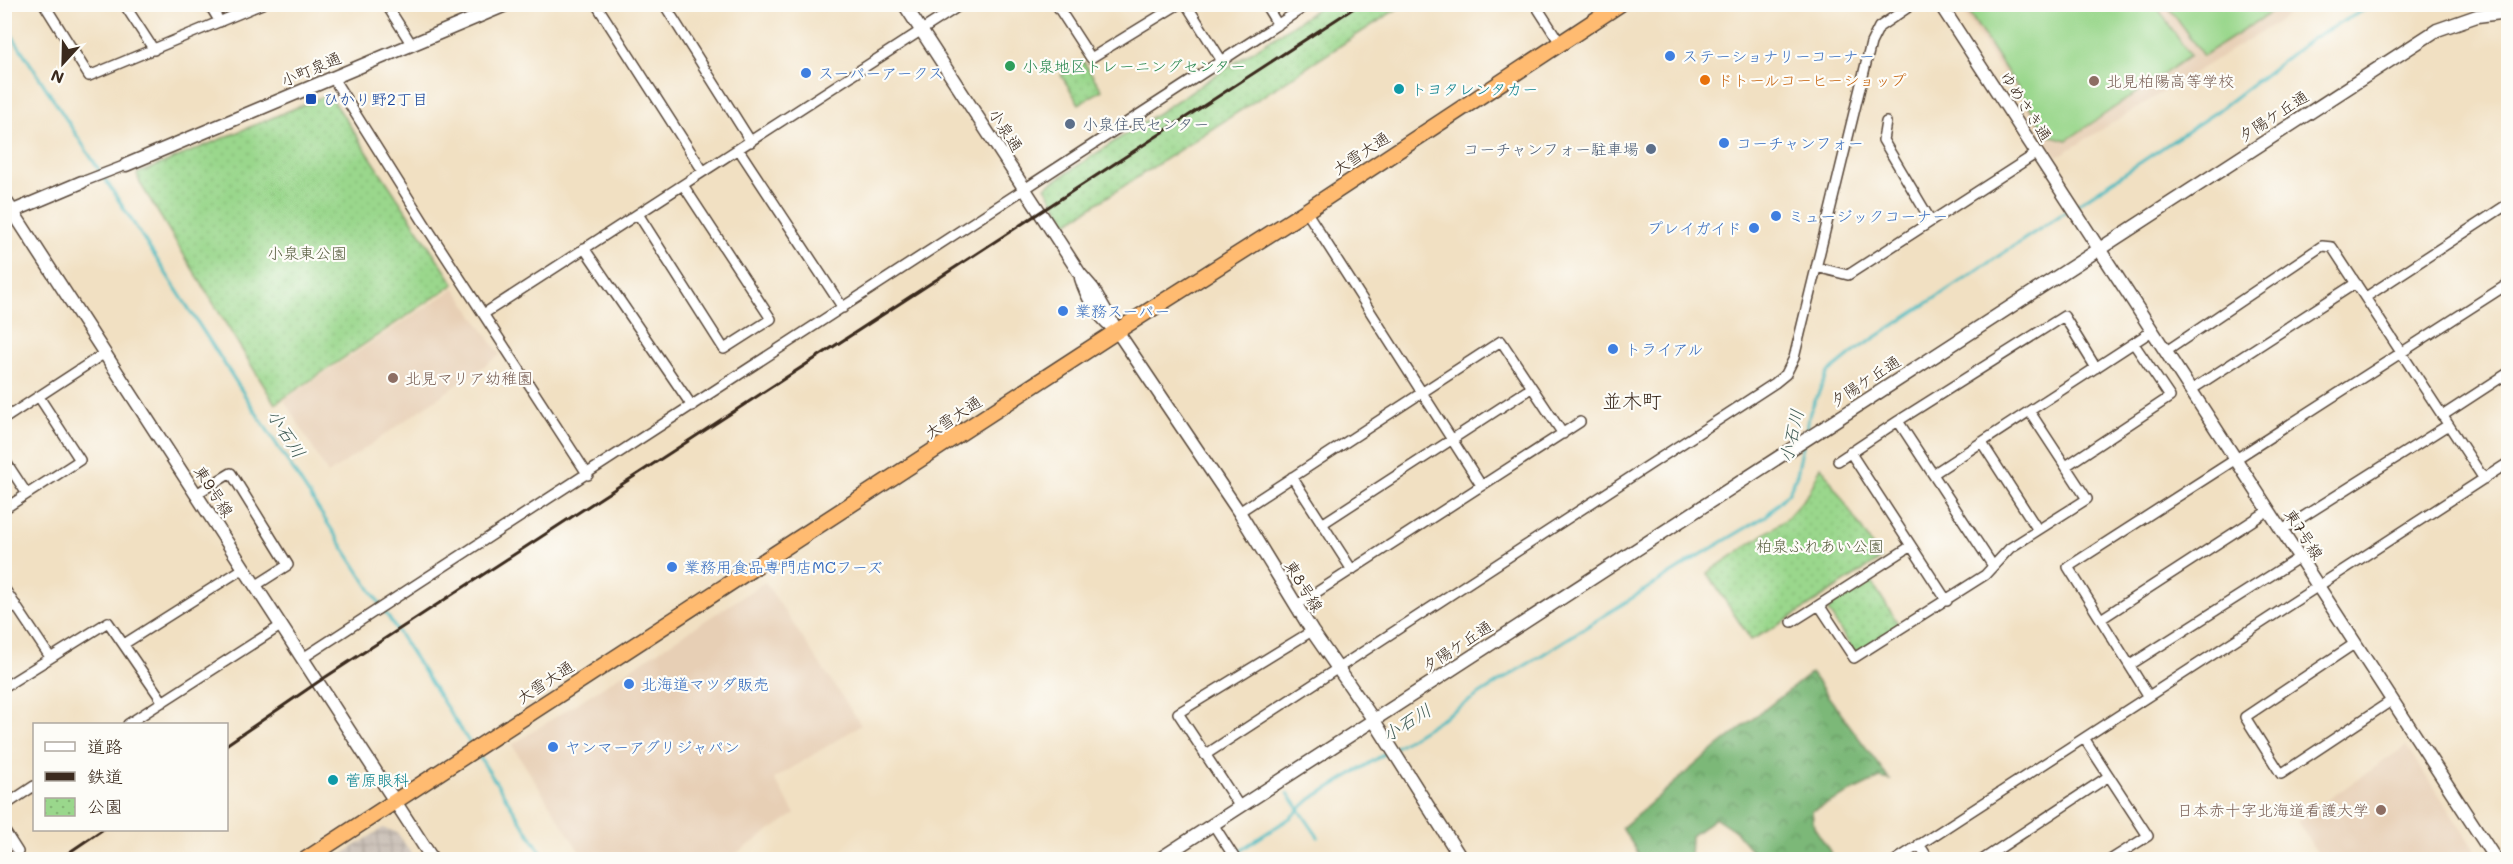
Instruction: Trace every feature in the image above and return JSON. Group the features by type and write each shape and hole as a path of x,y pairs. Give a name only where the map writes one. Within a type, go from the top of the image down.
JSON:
{"highway":[{"name":"大雪大通","path":"305,860 1620,4"}],"street":[{"path":"44,4 89,76 262,4"},
{"path":"124,4 154,50"},
{"path":"209,4 220,22"},
{"path":"386,4 412,45"},
{"name":"小町泉通","path":"126,165 508,4"},
{"path":"596,4 703,171"},
{"path":"664,4 751,142"},
{"name":"小泉通","path":"903,4 1080,274 1093,289 1118,331"},
{"path":"485,314 962,4"},
{"path":"1056,4 1091,58 1179,4"},
{"path":"1186,4 1222,61"},
{"path":"1265,4 1278,25"},
{"path":"303,658 1309,4"},
{"path":"1535,4 1560,43"},
{"path":"1205,755 1786,374 1794,358 1871,43 1879,27 1913,4"},
{"name":"ゆめさき通","path":"1940,4 2086,226"},
{"name":"夕陽ケ丘通","path":"1158,860 2437,30 2477,16 2508,12"},
{"path":"333,78 424,223 588,474"},
{"path":"1886,122 1883,140 1931,221"},
{"path":"739,150 843,308"},
{"path":"1816,267 1848,275 2037,153"},
{"path":"9,213 126,165"},
{"path":"638,214 724,349 771,319 683,185"},
{"name":"東9号線","path":"4,198 9,213 105,353 395,801"},
{"path":"2366,297 2508,204"},
{"path":"1305,211 1481,485"},
{"name":"東7号線","path":"2086,226 2354,644 2496,860"},
{"path":"2165,351 2322,246 2332,247 2484,479"},
{"path":"584,248 692,406"},
{"path":"2191,390 2356,283"},
{"path":"2148,695 2068,567 2508,284"},
{"path":"1838,461 2064,316 2096,368"},
{"name":"東8号線","path":"1118,331 1239,512 1312,631 1339,668 1462,860"},
{"path":"1933,474 2152,331"},
{"path":"1239,512 1501,342 1563,434"},
{"path":"2066,466 2170,398 2134,344"},
{"path":"4,419 105,353"},
{"path":"2442,416 2508,374"},
{"path":"1322,524 1531,388"},
{"path":"4,509 80,460 39,397"},
{"path":"1819,605 1854,658 1947,601 1985,575 2010,548 2087,499 2030,412"},
{"path":"1898,421 1993,566"},
{"path":"1297,605 1580,422"},
{"path":"2282,530 2448,425"},
{"path":"1982,443 2038,530"},
{"path":"1850,452 1947,601"},
{"path":"4,459 27,494"},
{"path":"1896,860 2508,463"},
{"path":"196,494 231,473 288,565 255,586"},
{"path":"1292,477 1352,570"},
{"path":"2101,619 2269,510"},
{"path":"1792,622 1911,546"},
{"path":"2130,665 2300,557"},
{"path":"124,645 244,568"},
{"path":"4,588 50,657"},
{"path":"4,612 16,604"},
{"path":"4,687 108,622 163,702"},
{"path":"130,723 282,625"},
{"path":"1240,807 1178,713 1312,631"},
{"path":"2354,644 2245,717 2281,774 2391,701"},
{"path":"2084,738 2148,836 2110,860"},
{"path":"1982,860 2109,776"},
{"path":"4,806 33,787"},
{"path":"395,801 433,860"},
{"path":"1213,824 1236,860"},
{"path":"4,830 18,852"},
{"path":"1919,844 1929,860"}],"shaded area":[{"name":"北見柏陽高等学校","path":"1958,5 2305,5 2057,157"},
{"name":"北見マリア幼稚園","path":"455,288 500,355 328,474 284,400"},
{"path":"765,582 861,725 774,779 795,814 728,859 584,859 512,745"},
{"name":"日本赤十字北海道看護大学","path":"2406,746 2481,859 2321,859 2297,821"},
{"path":"383,828 397,832 415,859 335,859"}],"green space":[{"path":"1323,5 1403,5 1067,223 1045,187"},
{"name":"北見柏陽高等学校","path":"1964,5 2156,5 2190,56 2067,140 2048,135"},
{"path":"2167,5 2283,5 2203,56"},
{"path":"1083,61 1102,90 1079,104 1061,75"},
{"name":"小泉東公園","path":"329,94 454,284 275,404 140,183 137,174"},
{"name":"柏泉ふれあい公園","path":"1821,466 1881,559 1787,620 1751,640 1707,573 1785,520 1809,493"},
{"path":"1870,579 1899,625 1858,651 1853,650 1828,611 1831,605"},
{"path":"1811,673 1890,780 1880,778 1812,811 1814,827 1835,859 1759,859 1734,830 1716,818 1691,836 1690,859 1642,859 1622,828 1702,759"}],"waterway":[{"name":"小石川","path":"2075,206 2216,112 2311,39 2375,4"},
{"name":"小石川","path":"4,23 471,745"},
{"name":"小石川","path":"1805,436 1810,412 1827,374 1858,349 2070,209"},
{"name":"小石川","path":"1396,747 1766,516 1789,492 1797,474 1803,445"},
{"name":"小石川","path":"1225,860 1290,818 1311,799 1391,750"},
{"name":"小石川","path":"477,753 546,860"},
{"path":"1288,793 1318,837"}],"railway":[{"path":"228,744 318,682 1360,4"},
{"path":"58,860 101,831"}],"place":[{"name":"ステーショナリーコーナー","path":"1670,56"},
{"name":"小泉地区トレーニングセンター","path":"1010,66"},
{"name":"スーパーアークス","path":"806,73"},
{"name":"ドトールコーヒーショップ","path":"1705,80"},
{"name":"北見柏陽高等学校","path":"2094,81"},
{"name":"トヨタレンタカー","path":"1399,89"},
{"name":"ひかり野2丁目","path":"311,99"},
{"name":"小泉住民センター","path":"1070,124"},
{"name":"コーチャンフォー","path":"1724,143"},
{"name":"コーチャンフォー駐車場","path":"1651,149"},
{"name":"ミュージックコーナー","path":"1776,216"},
{"name":"プレイガイド","path":"1754,228"},
{"name":"業務スーパー","path":"1063,311"},
{"name":"トライアル","path":"1613,349"},
{"name":"北見マリア幼稚園","path":"393,378"},
{"name":"業務用食品専門店MCフーズ","path":"672,567"},
{"name":"北海道マツダ販売","path":"629,684"},
{"name":"ヤンマーアグリジャパン","path":"553,747"},
{"name":"菅原眼科","path":"333,780"},
{"name":"日本赤十字北海道看護大学","path":"2381,810"}],"district":[{"name":"並木町","path":"1632,401"}]}
